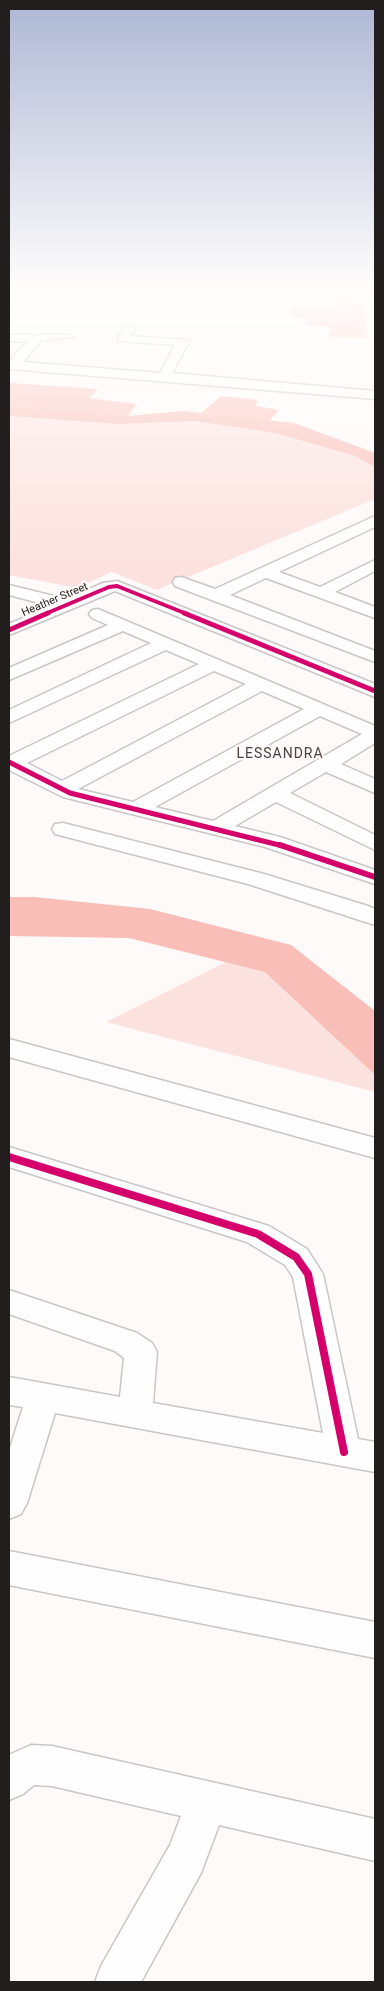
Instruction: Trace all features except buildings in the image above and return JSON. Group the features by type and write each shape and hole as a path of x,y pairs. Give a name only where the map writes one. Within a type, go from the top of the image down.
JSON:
{"street":[{"path":"230,382 375,395"},
{"path":"216,595 375,521"},
{"path":"320,593 375,565"},
{"path":"265,572 375,613"},
{"path":"180,582 375,657"},
{"name":"Heather Street","path":"9,630 109,587 122,587 375,691"},
{"path":"10,592 68,605"},
{"path":"98,614 375,734"},
{"path":"9,675 122,624"},
{"path":"9,717 166,643"},
{"path":"10,762 213,664"},
{"path":"62,788 262,684"},
{"path":"136,809 319,709"},
{"path":"216,828 375,734"},
{"path":"10,762 70,793 272,842 369,869"},
{"path":"325,764 375,787"},
{"path":"275,794 375,843"},
{"path":"64,829 256,879 360,911 375,918"},
{"path":"9,1048 375,1148"},
{"path":"9,1157 258,1234 296,1257 308,1274 359,1454 9,1391"},
{"path":"9,1302 126,1342 141,1352 135,1414"},
{"path":"9,1503 44,1398"},
{"path":"9,1568 375,1640"},
{"path":"9,1780 14,1774 32,1765 52,1766 375,1840"},
{"path":"117,1982 186,1858 207,1802"}],"shaded area":[{"path":"11,383 98,389 89,398 136,404 128,416 62,409 9,407 9,385"},
{"path":"221,396 258,400 256,406 279,410 269,421 201,413"},
{"path":"9,407 62,409 128,416 182,411 294,423 375,453 375,467 355,456 275,433 194,421 118,424 9,416"},
{"path":"9,416 118,424 194,421 275,433 355,456 375,467 375,499 157,590 112,572 77,588 9,575"},
{"path":"9,897 34,897 150,909 291,945 375,1011 375,1075 265,972 129,938 9,936"},
{"path":"226,962 266,972 375,1075 375,1092 106,1022"}],"cycle path":[{"path":"9,630 109,587 117,586 375,691"},
{"path":"9,762 70,793 272,842 375,877"},
{"path":"9,1157 258,1234 296,1257 308,1274 344,1452"}],"district":[{"name":"LESSANDRA","path":"280,754"}]}
